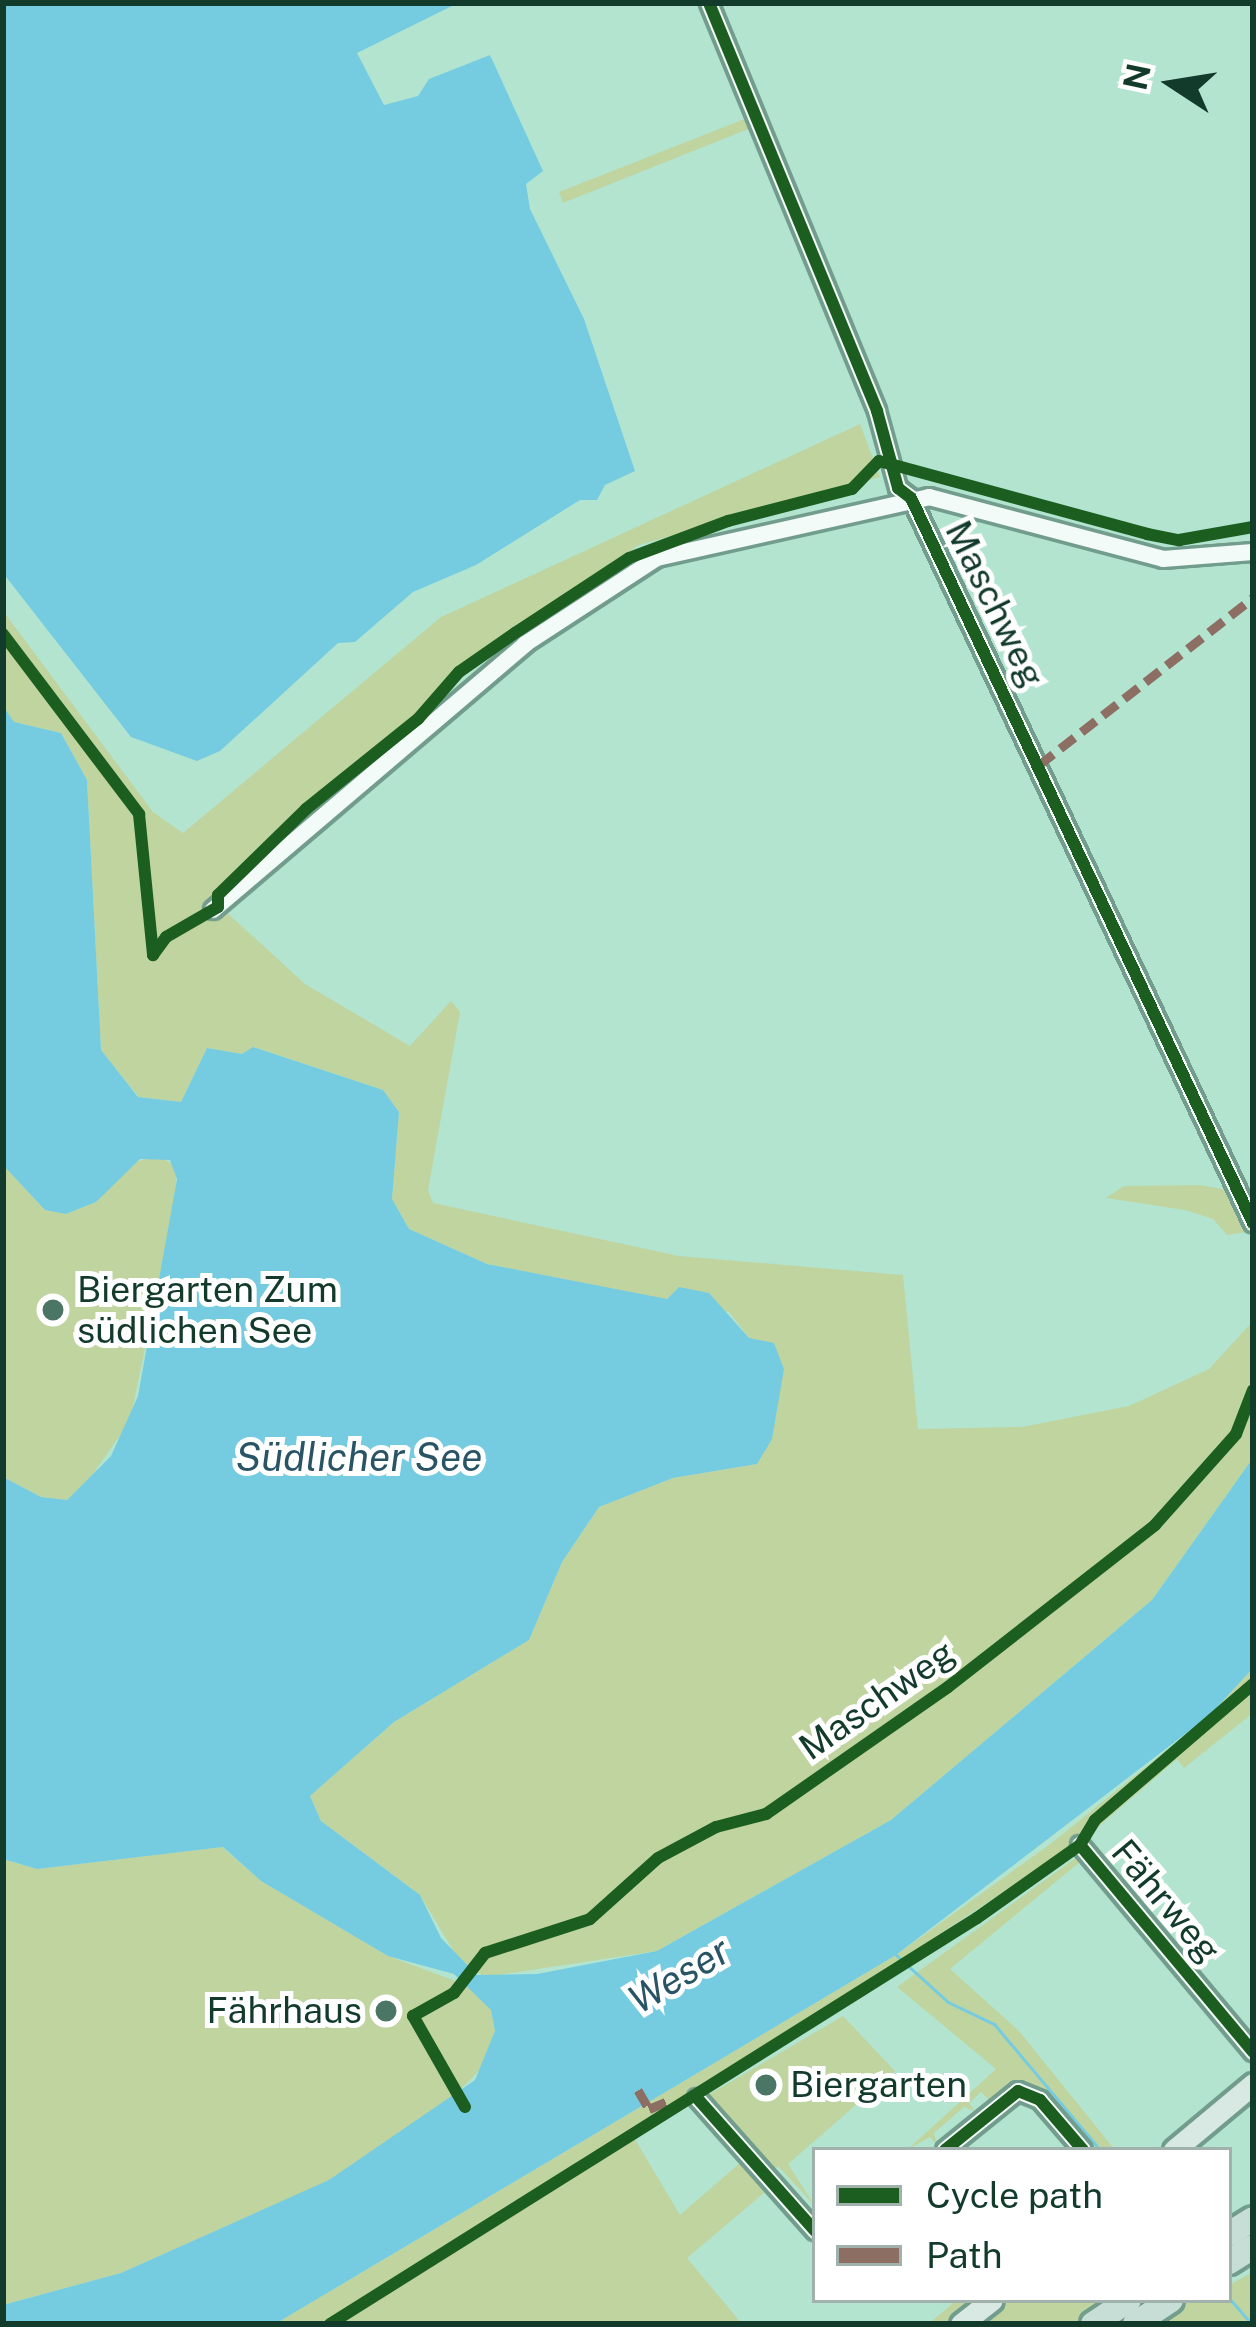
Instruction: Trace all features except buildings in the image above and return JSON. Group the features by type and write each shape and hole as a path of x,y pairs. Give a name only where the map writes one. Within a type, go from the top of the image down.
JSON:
{"highway":[{"path":"1093,2324 1124,2303"},
{"path":"1135,2324 1166,2303"}],"main road":[{"path":"1178,2147 1253,2084"},
{"path":"961,2324 988,2303"},
{"path":"980,2324 1004,2303"}],"street":[{"name":"Maschweg","path":"709,3 877,412 898,488 911,498 1253,1223"},
{"path":"216,909 594,592 657,558 911,498 948,498 1163,559 1253,552"},
{"name":"Fährweg","path":"1080,1845 1253,2052"},
{"path":"949,2147 1018,2091 1040,2100 1080,2147"},
{"path":"697,2098 812,2227"}],"green space":[{"path":"747,118 751,128 563,203 559,192"},
{"path":"860,424 880,477 639,545 459,667 420,712 287,821 211,898 305,984 410,1046 451,1001 460,1012 428,1190 433,1203 679,1256 903,1275 918,1429 1022,1427 1129,1406 1209,1369 1253,1321 1253,1458 1152,1600 891,1820 657,1951 485,1977 460,1962 420,1895 321,1821 310,1796 394,1722 529,1640 562,1562 599,1507 673,1478 757,1464 749,1338 729,1312 487,1264 409,1229 392,1199 399,1112 383,1090 254,1047 242,1054 207,1048 181,1102 139,1097 101,1051 87,780 61,733 13,722 3,706 3,611 153,812 183,833 441,617"},
{"path":"159,1156 175,1166 177,1194 130,1421 81,1491 67,1500 41,1497 3,1477 3,1165 45,1210 66,1214 96,1202 130,1163"},
{"path":"1200,1185 1253,1195 1253,1231 1227,1235 1213,1219 1185,1210 1106,1198 1124,1186"},
{"path":"1253,1668 1253,1713 1184,1768 1177,1759 1084,1839 633,2136 680,2215 741,2162 694,2105 703,2098 843,2016 895,2071 788,2164 812,2203 778,2166 770,2174 777,2182 687,2258 742,2324 275,2324 896,1955 1053,1842 1210,1715"},
{"path":"222,1847 261,1881 388,1956 469,1986 491,2010 495,2031 483,2067 432,2117 329,2181 121,2273 3,2305 3,1859 37,1869"},
{"path":"1077,1857 1081,1861 950,1969 1019,2031 1113,2147 1084,2147 1026,2087 991,2102 981,2092 969,2103 975,2111 964,2107 934,2133 937,2145 930,2137 910,2147 996,2069 897,1987"},
{"path":"1253,2272 1253,2324 928,2324 953,2303 1232,2303 1232,2283"}],"water":[{"path":"3,3 458,3 357,53 384,105 418,96 429,79 490,55 543,171 526,184 530,209 584,319 635,471 605,485 597,500 580,500 476,565 413,592 355,642 338,643 220,751 197,761 131,737 3,573"},
{"name":"Südlicher See","path":"3,706 14,722 61,733 87,780 101,1050 138,1097 181,1102 207,1048 242,1054 253,1047 383,1090 399,1112 392,1199 409,1229 487,1264 667,1299 679,1287 709,1293 749,1338 774,1343 784,1369 772,1439 757,1464 673,1478 599,1507 562,1562 529,1640 394,1722 310,1796 321,1821 420,1895 441,1938 477,1975 537,1974 657,1951 891,1820 1152,1600 1253,1458 1253,1668 1210,1715 896,1955 275,2324 3,2324 3,2305 121,2273 329,2180 475,2080 495,2031 491,2010 454,1974 388,1956 261,1881 223,1847 37,1869 3,1859 3,1477 41,1497 67,1500 111,1456 138,1396 177,1179 170,1160 140,1159 96,1202 66,1214 45,1210 3,1165"}],"waterway":[{"path":"894,1953 948,2002 994,2024 1097,2147"},
{"path":"1232,2301 1252,2324"}],"marked path":[{"path":"1039,765 1253,598"},
{"path":"638,2090 649,2109 668,2101"}],"cycle path":[{"path":"709,3 877,411 898,488 911,498 1253,1223"},
{"path":"153,955 166,937 218,907 218,895 306,809 418,719 459,672 629,558 728,521 852,489 879,461 1179,540 1253,527"},
{"path":"3,634 139,814 153,955"},
{"path":"465,2107 413,2016 454,1993 485,1953 590,1919 658,1858 716,1827 766,1814 948,1687 1155,1525 1236,1434 1253,1390"},
{"path":"330,2324 977,1918 1080,1845 1095,1820 1253,1684"},
{"path":"1080,1845 1253,2052"},
{"path":"949,2147 1018,2091 1040,2100 1080,2147"},
{"path":"697,2098 812,2228"}],"place":[{"name":"Biergarten Zum südlichen See","path":"53,1310"},
{"name":"Fährhaus","path":"386,2011"},
{"name":"Biergarten","path":"766,2085"}],"water label":[{"name":"Weser","path":"679,1975"}]}
